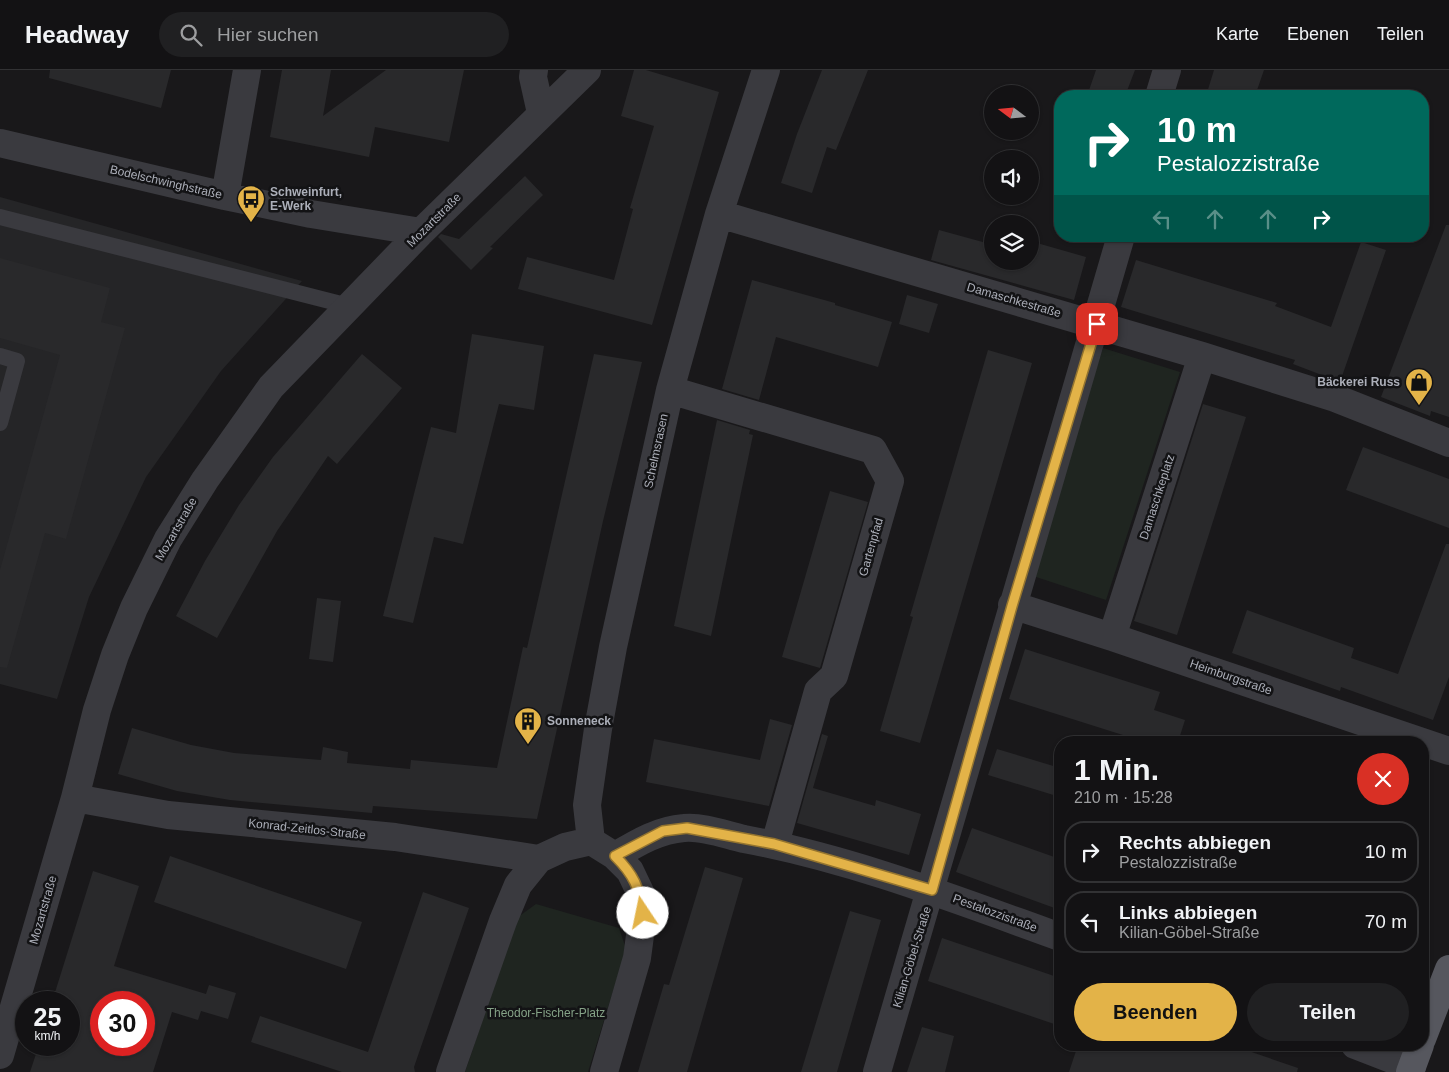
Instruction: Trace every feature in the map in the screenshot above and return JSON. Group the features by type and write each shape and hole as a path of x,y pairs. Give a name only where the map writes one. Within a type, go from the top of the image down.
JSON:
{"main road":[{"path":"1429,1021 1449,969"}],"street":[{"path":"225,196 247,70"},
{"path":"534,70 533,77 541,113"},
{"name":"Mozartstraße","path":"0,1055 75,798 97,710 115,655 134,608 168,539 270,387 421,232 587,70"},
{"name":"Schelmsrasen","path":"591,841 587,805 598,729 613,647 670,390 719,214 766,70"},
{"path":"1161,90 1167,70"},
{"name":"Bodelschwinghstraße","path":"0,143 225,196 311,214 421,232"},
{"name":"Damaschkestraße","path":"719,214 1202,356 1335,398 1449,443"},
{"name":"Kilian-Göbel-Straße","path":"877,1072 932,890 1012,606 1097,324 1119,242"},
{"name":"Damaschkeplatz","path":"1112,637 1202,356"},
{"name":"Gartenpfad","path":"670,390 873,450 890,481 834,676 818,691 774,844"},
{"name":"Heimburgstraße","path":"1012,606 1112,637 1405,736"},
{"name":"Heimburgstraße","path":"1429,744 1449,751"},
{"name":"Konrad-Zeitlos-Straße","path":"75,798 168,815 395,837 506,852 539,859"},
{"name":"Pestalozzistraße","path":"615,856 663,831 687,828 774,844 932,890 1054,935"},
{"path":"450,1072 503,921 518,886 539,859 565,847 591,841 615,856 630,871 640,892 643,913 637,958 604,1072"},
{"path":"1377,1051 1414,1061"}],"lane":[{"path":"0,217 349,306"},
{"path":"0,356 17,361 0,423"}],"shaded area":[{"path":"0,197 302,281 221,371 146,477 89,597 57,699 0,684"}],"green space":[{"path":"1103,348 1180,372 1106,600 1030,575"},
{"name":"Theodor-Fischer-Platz","path":"536,904 619,928 626,949 588,1072 465,1072 518,917"}],"building":[{"path":"50,70 171,70 161,108 49,78"},
{"path":"282,70 331,70 323,116 386,70 464,70 449,142 375,127 369,157 270,137"},
{"path":"634,70 646,70 719,92 652,325 518,289 527,257 614,280 633,209 630,208 654,126 621,116"},
{"path":"822,70 868,70 836,150 827,147 812,193 781,183 797,134"},
{"path":"1096,70 1135,70 1127,90 1089,90"},
{"path":"1214,70 1264,70 1257,90 1208,90"},
{"path":"525,176 543,195 490,247 493,248 471,270 438,237 441,234 459,239"},
{"path":"1446,225 1449,225 1449,417 1431,411 1430,416 1381,397"},
{"path":"939,230 984,242 984,270 1039,270 1039,244 1086,257 1074,300 931,260"},
{"path":"1361,242 1386,250 1340,382 1293,364 1295,360 1121,307 1136,260 1277,303 1275,306 1331,327"},
{"path":"0,258 110,288 101,322 125,328 66,539 45,533 7,668 0,667 0,570 60,355 0,338"},
{"path":"752,280 835,303 835,305 892,322 878,367 776,337 759,400 722,389"},
{"path":"907,295 938,304 929,333 899,324"},
{"path":"472,334 544,346 534,410 499,404 463,544 434,537 413,623 383,616 431,427 456,433"},
{"path":"988,350 1032,363 920,743 880,731 913,617 910,616"},
{"path":"362,354 402,388 337,464 328,456 277,531 217,638 176,616 205,561 239,505 273,457"},
{"path":"594,354 642,362 603,521 537,819 373,806 372,813 230,800 177,791 118,774 132,728 191,745 234,753 321,760 323,747 348,752 347,763 410,769 411,760 497,768 523,647 527,648"},
{"path":"1203,404 1246,417 1177,635 1134,621"},
{"path":"717,420 750,430 749,434 753,435 711,636 674,626"},
{"path":"1363,447 1449,479 1449,528 1346,490"},
{"path":"830,491 868,502 820,668 782,657"},
{"path":"1446,544 1449,544 1449,677 1433,720 1341,687 1340,691 1232,653 1247,610 1354,648 1351,658 1398,674"},
{"path":"317,598 341,601 333,662 309,659"},
{"path":"1025,649 1160,692 1154,710 1185,720 1180,736 1126,736 1009,699"},
{"path":"770,719 792,725 769,806 646,782 654,739 760,760"},
{"path":"822,734 828,736 813,788 875,806 876,800 921,814 909,855 797,823"},
{"path":"997,749 1054,766 1054,795 988,775"},
{"path":"972,828 1054,857 1054,908 956,872"},
{"path":"170,856 362,922 346,969 154,902"},
{"path":"705,867 743,878 687,1072 638,1072 664,984 669,985"},
{"path":"93,871 139,886 114,966 206,994 209,985 236,993 228,1019 201,1011 198,1020 172,1012 153,1072 30,1072 35,1056 80,1056 80,991 55,991"},
{"path":"423,892 469,908 414,1067 415,1072 342,1072 251,1042 260,1016 368,1052"},
{"path":"850,911 881,920 837,1072 801,1072"},
{"path":"942,938 1054,976 1054,1024 928,981"},
{"path":"922,1027 954,1036 945,1072 907,1072"},
{"path":"1076,1051 1248,1051 1298,1068 1297,1072 1069,1072"}],"place":[{"name":"Schweinfurt, E-Werk","path":"251,223"},
{"name":"Bäckerei Russ","path":"1419,406"},
{"name":"Sonneneck","path":"528,745"}],"route":[{"path":"643,913 640,892 630,871 615,856 644,839 663,831 687,828 774,844 932,890 1012,606 1097,324"}]}
